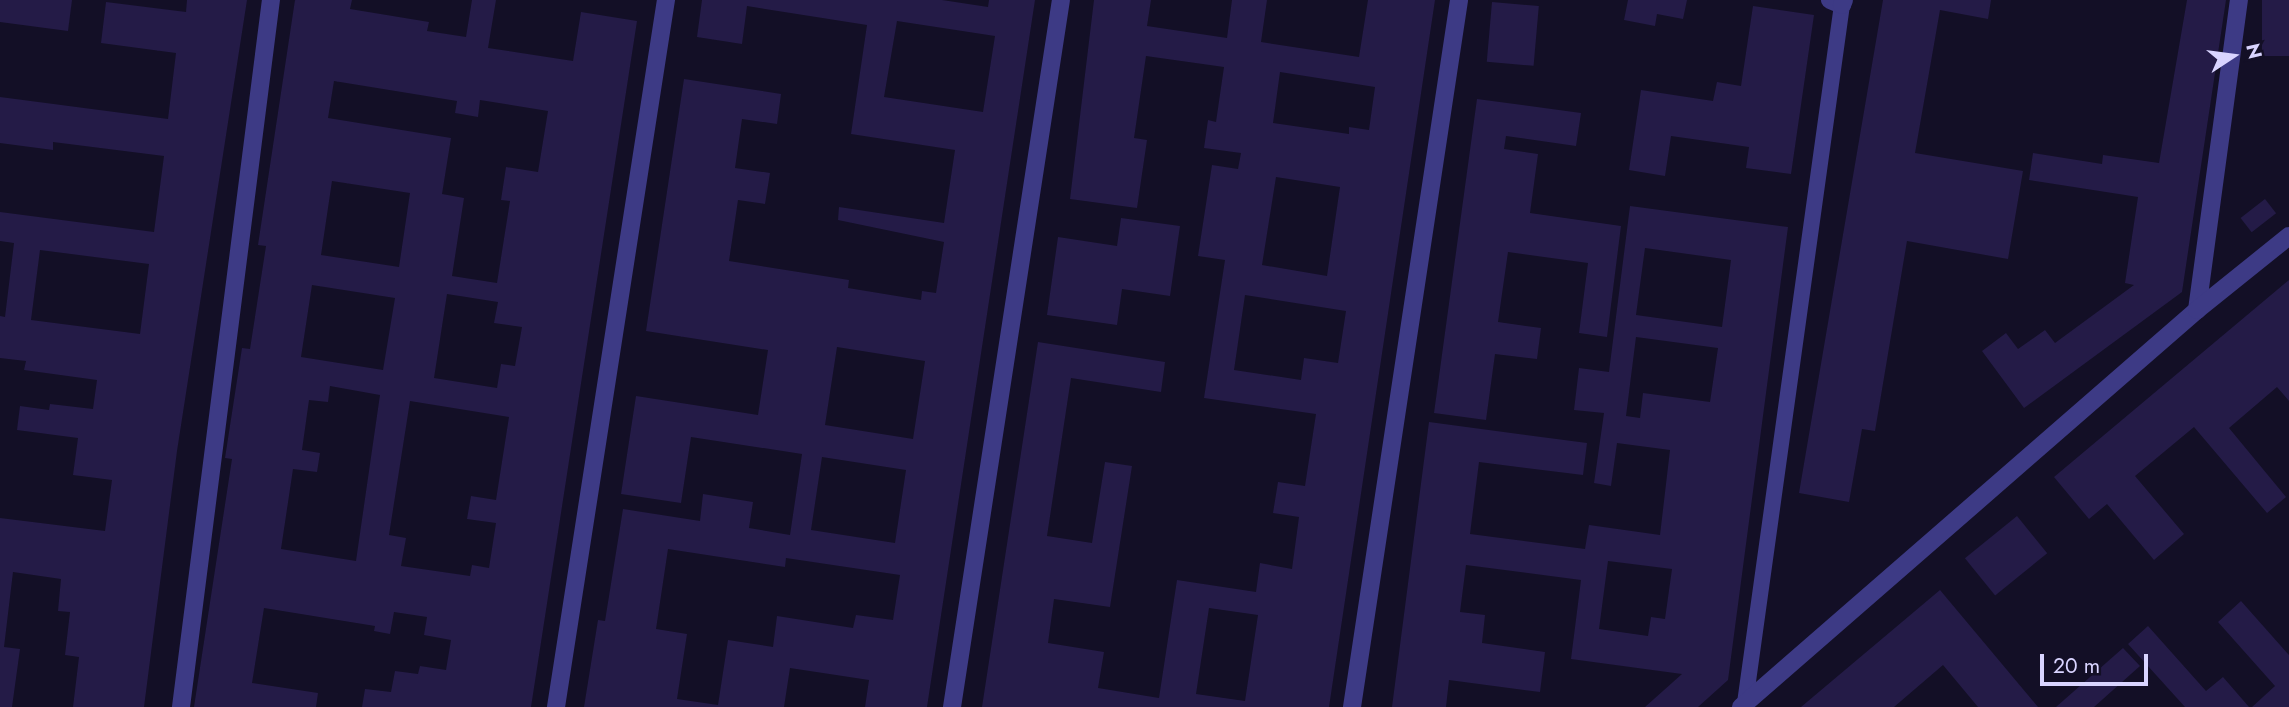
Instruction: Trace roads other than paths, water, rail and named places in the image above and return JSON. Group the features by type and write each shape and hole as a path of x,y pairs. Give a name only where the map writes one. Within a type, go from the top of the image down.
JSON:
{"street":[{"path":"181,707 271,0"},
{"path":"556,707 666,0"},
{"path":"952,707 1061,0"},
{"path":"1352,707 1459,0"},
{"path":"2197,310 2239,0"},
{"path":"1743,705 2197,310 2289,236"}],"lane":[{"path":"1743,705 1839,2"}]}
